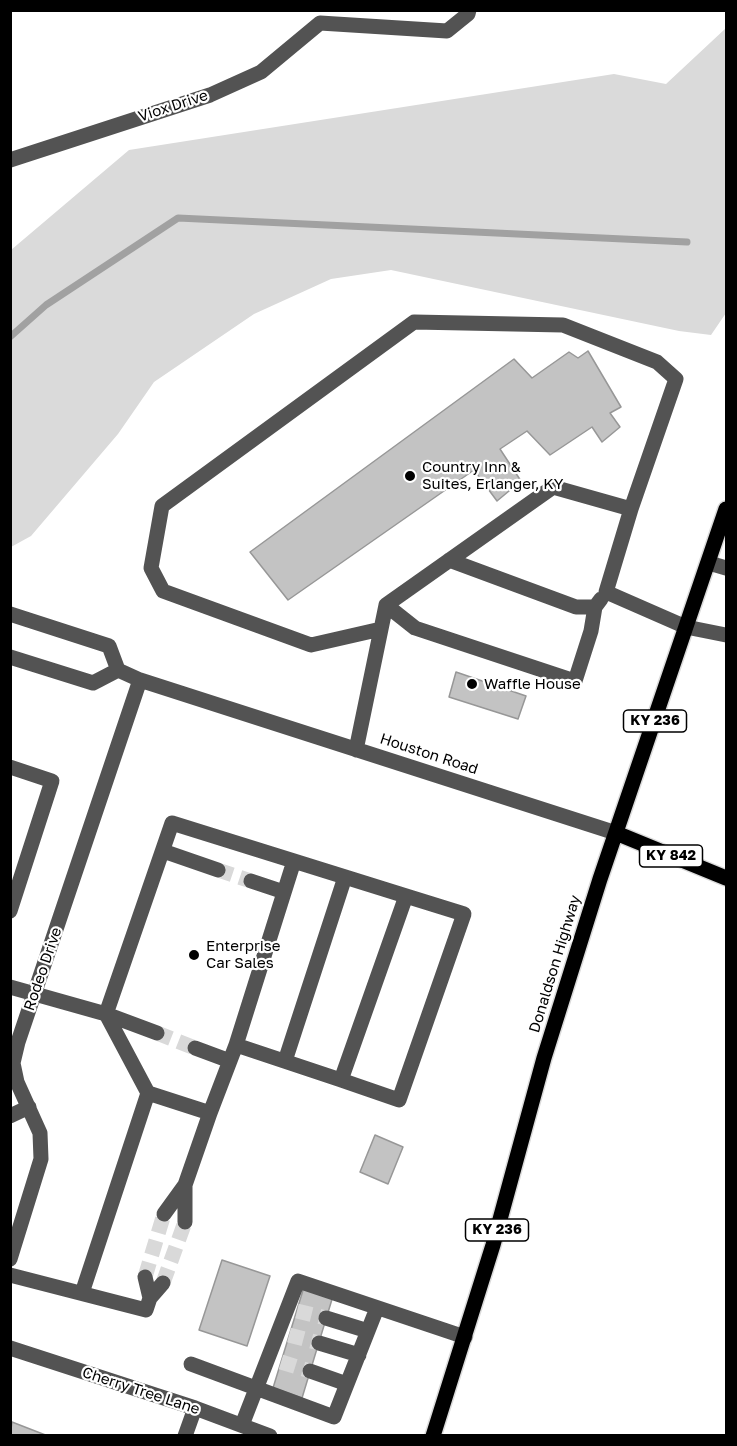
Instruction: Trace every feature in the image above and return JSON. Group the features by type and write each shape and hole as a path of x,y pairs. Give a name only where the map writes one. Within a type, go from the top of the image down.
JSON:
{"main road":[{"name":"Donaldson Highway","path":"433,1436 493,1245 544,1058 616,833 726,509"},
{"name":"Houston Road","path":"616,833 726,878"}],"street":[{"name":"Viox Drive","path":"10,160 210,95 261,72 318,17 447,31 468,14 469,10"},
{"path":"381,629 311,645 163,591 151,568 162,506 414,322 563,325 657,362 676,379 631,510 606,592 595,607 591,630 575,681 415,628 386,605"},
{"path":"356,750 386,605 553,487 631,510"},
{"path":"449,560 576,607 595,607"},
{"path":"709,563 726,568"},
{"path":"606,592 686,627 726,635"},
{"path":"10,614 109,646 118,670 93,683 10,657"},
{"name":"Houston Road","path":"118,670 140,680 616,833"},
{"name":"Rodeo Drive","path":"10,1259 41,1159 40,1133 17,1082 13,1063 140,680"},
{"path":"10,767 52,781 10,911"},
{"path":"210,1113 148,1094 106,1014 172,823 464,914 399,1100 236,1045"},
{"path":"163,851 218,870"},
{"path":"164,1214 185,1185 236,1045 294,861"},
{"path":"285,1061 345,877"},
{"path":"251,881 284,892"},
{"path":"341,1080 406,896"},
{"path":"10,987 106,1014 157,1033"},
{"path":"195,1048 230,1061"},
{"path":"82,1293 148,1094"},
{"path":"10,1116 29,1107"},
{"path":"185,1185 185,1222"},
{"path":"10,1275 146,1310 150,1298 163,1283"},
{"path":"145,1277 150,1298"},
{"path":"242,1425 256,1390 274,1360 292,1310 298,1281 465,1337"},
{"path":"191,1364 334,1417 377,1308"},
{"path":"326,1318 368,1331"},
{"path":"319,1343 358,1355"},
{"name":"Cherry Tree Lane","path":"10,1348 195,1408 270,1436"},
{"path":"310,1371 347,1384"},
{"path":"184,1436 195,1408"}],"shaded area":[{"path":"726,28 726,313 711,335 679,331 391,270 331,279 254,314 154,382 118,434 31,536 11,547 11,250 129,150 614,74 666,84"}],"building":[{"name":"Country Inn & Suites, Erlanger, KY","path":"588,351 621,407 610,413 620,427 602,442 592,427 550,455 527,431 500,449 521,481 497,501 474,470 288,600 250,552 514,359 532,378 569,352 578,358"},
{"name":"Waffle House","path":"456,672 526,696 518,719 449,697"},
{"path":"375,1135 403,1147 388,1184 360,1172"},
{"path":"222,1260 270,1276 247,1346 199,1330"},
{"path":"304,1287 333,1296 302,1398 273,1388"},
{"path":"12,1422 48,1436 10,1436"}],"waterway":[{"path":"10,337 46,305 178,218 687,242"}],"tunnel":[{"path":"218,870 251,881"},
{"path":"157,1033 195,1048"},
{"path":"145,1277 164,1214"},
{"path":"163,1283 185,1222"},
{"path":"297,1311 326,1318"},
{"path":"289,1335 319,1343"},
{"path":"281,1362 310,1371"}],"place":[{"name":"Country Inn & Suites, Erlanger, KY","path":"410,476"},
{"name":"Waffle House","path":"472,684"},
{"name":"Enterprise Car Sales","path":"194,955"}]}
